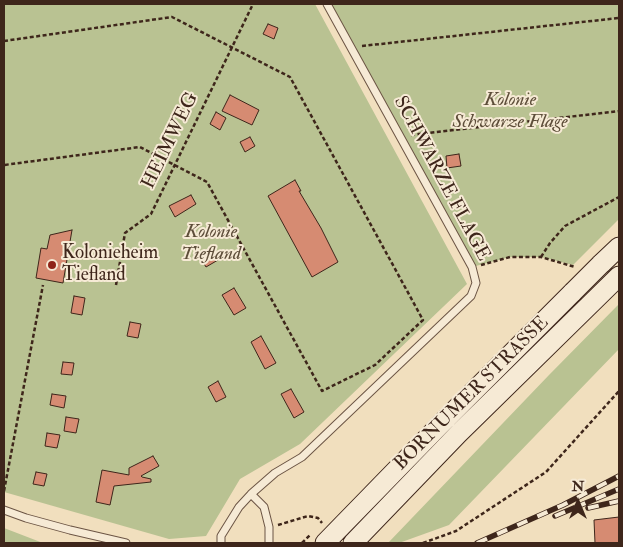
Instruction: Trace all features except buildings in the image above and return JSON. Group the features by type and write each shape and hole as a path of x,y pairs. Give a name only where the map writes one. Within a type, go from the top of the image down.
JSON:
{"main road":[{"name":"BORNUMER STRASSE","path":"326,535 619,247"},
{"name":"BORNUMER STRASSE","path":"354,542 459,433 619,276"}],"lane":[{"name":"SCHWARZE FLAGE","path":"221,543 221,536 239,508 251,494 275,473 302,457 470,296 476,283 472,267 327,4"},
{"path":"251,494 264,507 269,527 269,543"},
{"path":"4,510 70,530 126,543"}],"path":[{"name":"HEIMWEG","path":"116,285 125,233 151,214 253,4"},
{"path":"4,41 172,17 290,76 423,320 375,365 322,391 207,182 140,147 4,165"},
{"path":"351,48 619,18"},
{"path":"400,136 619,111"},
{"path":"540,257 565,226 619,197"},
{"path":"472,267 510,257 540,257 569,266"},
{"path":"4,491 43,285"},
{"path":"423,543 456,531 546,472 619,391"},
{"path":"269,527 308,516 318,518 326,535"},
{"path":"302,543 307,538"}],"green space":[{"name":"Kolonie Tiefland","path":"4,4 315,4 467,284 300,444 240,479 206,536 169,539 4,492"},
{"name":"Kolonie Schwarze Flage","path":"327,4 619,4 619,219 573,265 541,257 510,257 472,267"},
{"path":"618,305 619,349 449,525 399,543 388,543 549,375"},
{"path":"4,528 43,543 4,543"}],"railway":[{"path":"477,543 563,505 619,476"},
{"path":"555,516 619,489"},
{"path":"588,508 619,501"}],"place":[{"name":"Kolonieheim Tiefland","path":"52,265"}]}
